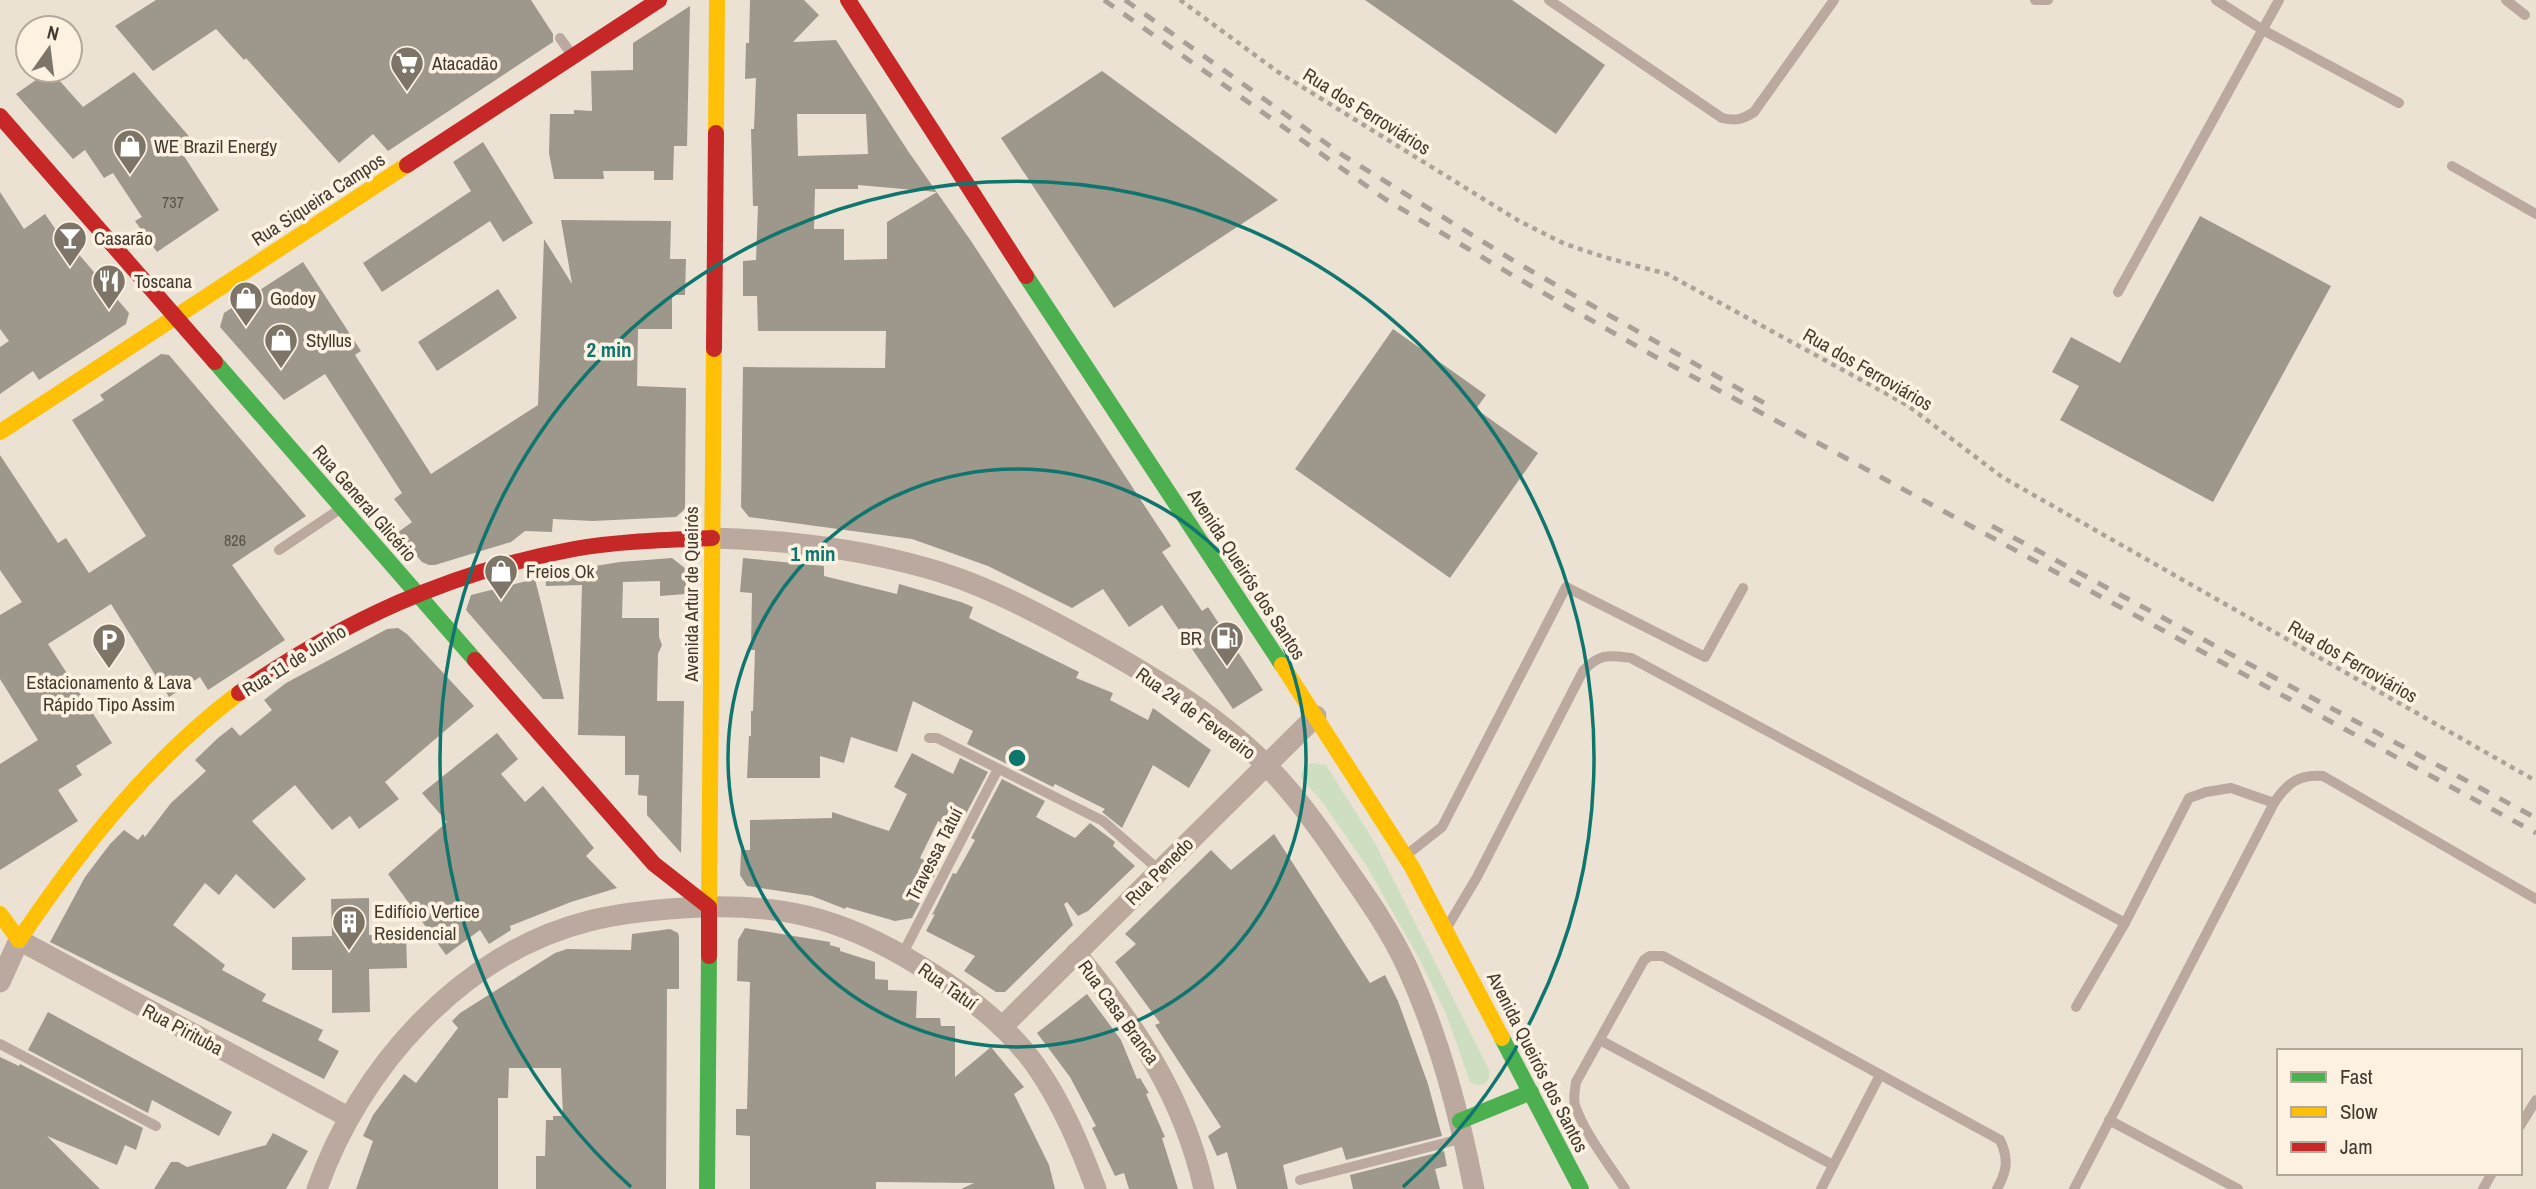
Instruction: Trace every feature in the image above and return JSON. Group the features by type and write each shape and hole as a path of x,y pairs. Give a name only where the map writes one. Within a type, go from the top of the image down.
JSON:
{"main road":[{"name":"Rua Siqueira Campos","path":"0,432 659,0"},
{"name":"Avenida Artur de Queirós","path":"707,1189 717,0"},
{"name":"Avenida Queirós dos Santos","path":"848,0 943,150 1316,716 1405,856 1580,1189"},
{"name":"Rua General Glicério","path":"0,116 641,850 654,864 709,907"},
{"name":"Rua 11 de Junho","path":"10,942 86,845 138,784 179,743 237,696 299,653 364,617 451,581 573,550 614,543 712,538"},
{"path":"0,914 10,942"},
{"path":"1462,1130 1531,1092"}],"street":[{"name":"Rua 24 de Fevereiro","path":"712,538 784,543 868,554 925,568 974,585 1029,609 1156,681 1232,735 1266,765 1300,804 1325,836 1388,931 1407,968 1436,1039 1453,1091 1474,1189"},
{"name":"Rua Penedo","path":"1002,1027 1316,716"},
{"name":"Rua Tatuí","path":"317,1189 348,1117 370,1082 407,1036 450,995 501,959 534,940 589,920 655,910 746,906 797,913 853,930 902,955 964,995 1002,1027 1035,1064 1059,1102 1096,1189"},
{"name":"Rua 11 de Junho","path":"0,982 10,942"},
{"name":"Rua Pirituba","path":"10,942 348,1117"},
{"name":"Rua Casa Branca","path":"1076,953 1123,1011 1160,1070 1190,1137 1205,1189"}],"lane":[{"path":"1549,0 1721,118 1734,120 1754,112 1834,0"},
{"path":"2035,0 2048,0"},
{"path":"2216,0 2263,30 2399,103"},
{"path":"2118,292 2279,0"},
{"path":"2505,0 2525,15"},
{"path":"560,37 573,56"},
{"path":"2452,166 2536,214"},
{"path":"279,550 342,508"},
{"path":"1405,856 1442,827 1566,587 1705,657 1743,588"},
{"path":"1446,930 1477,877 1583,671 1593,661 1608,654 1631,658 2125,923"},
{"path":"929,738 937,738 1103,821 1160,871"},
{"name":"Travessa Tatuí","path":"902,955 998,769"},
{"path":"2074,1189 2274,803 2294,779 2310,775 2323,776 2536,899"},
{"path":"2076,1007 2125,923 2189,799 2206,792 2231,788 2274,803"},
{"path":"1625,1189 1584,1124 1575,1103 1576,1082 1644,960 1656,955 1663,956 2000,1140 2006,1152 2007,1163 2005,1175 1997,1189"},
{"path":"1600,1040 1833,1165"},
{"path":"0,1044 156,1126"},
{"path":"1821,1189 1880,1074"},
{"path":"2522,1123 2536,1100"},
{"path":"2109,1119 2238,1189"},
{"path":"1300,1180 1462,1130"}],"path":[{"name":"Rua dos Ferroviários","path":"1180,0 1278,72 1519,221 1591,253 1667,274 1896,398 1922,414 2002,477 2536,781"}],"green space":[{"path":"1311,763 1326,765 1375,843 1489,1070 1489,1079 1484,1084 1476,1085 1470,1082 1447,1016 1421,962 1366,865 1323,803 1301,777 1303,768"}],"building":[{"name":"Atacadão","path":"156,0 531,0 553,34 553,42 388,151 373,134 339,163 246,58 244,60 216,29 153,71 115,26"},
{"path":"750,0 804,0 819,15 793,42 836,40 908,151 937,192 971,241 1171,546 1162,552 1202,611 1208,607 1263,690 1233,709 1162,605 1129,627 1103,589 1072,608 988,566 912,539 749,517 741,507 743,367 885,368 886,331 758,331 757,296 743,296 743,261 756,260 758,206 753,206 751,129 754,129 756,78 745,79 746,43 749,43","holes":["797,114 866,114 868,154 798,156","858,185 937,192 887,222 887,259 844,260 844,229 814,229 815,189 858,189"]},
{"path":"1365,0 1512,0 1605,65 1556,134"},
{"path":"690,6 687,146 674,146 673,180 654,180 654,171 603,171 604,179 554,179 549,153 550,114 574,114 574,110 592,111 591,71 633,70 633,43"},
{"path":"1102,71 1278,200 1114,308 1001,138"},
{"path":"134,72 198,147 184,156 219,210 157,252 135,221 142,217 113,173 104,178 85,150 73,159 16,94 30,84 62,84 83,107"},
{"path":"483,142 533,223 503,242 490,221 382,292 363,263 471,191 453,162"},
{"path":"0,192 24,229 45,214 67,246 70,244 129,313 126,324 39,380 33,371 0,394 0,347 9,341 0,329"},
{"path":"2200,216 2331,286 2213,502 2060,420 2079,386 2052,372 2071,337 2120,363"},
{"path":"561,220 671,221 670,259 686,259 685,295 672,295 672,329 638,329 637,386 686,388 685,509 676,517 593,521 553,519 552,532 525,531 511,542 429,565 422,562 397,533 412,522 394,499 402,493 325,374 284,400 220,327 224,313 303,262 361,351 355,355 431,474 538,405 544,239 572,284"},
{"path":"498,289 517,318 437,371 418,342"},
{"path":"1393,329 1486,395 1476,409 1538,453 1450,578 1295,469"},
{"path":"161,354 169,355 306,516 232,565 285,640 208,690 200,677 169,697 111,604 48,644 112,743 76,766 82,775 58,790 78,821 0,870 0,764 38,740 0,679 0,615 22,602 0,570 0,455 58,543 66,538 89,573 146,536 72,420 104,400 100,395"},
{"path":"672,558 686,569 686,594 660,596 660,581 623,582 622,618 659,618 662,645 658,654 657,701 684,701 681,853 647,815 647,796 638,795 639,775 625,775 625,736 578,735 582,585 546,586 545,574 620,562"},
{"path":"743,558 824,566 824,576 897,594 899,584 961,602 973,607 969,618 1079,672 1076,678 1113,693 1110,700 1148,720 1153,708 1211,750 1189,788 1153,765 1122,828 1102,812 1105,809 1055,784 1053,787 967,744 973,731 913,701 897,752 851,737 844,763 820,756 820,778 747,778 755,650 751,650 752,593 740,592"},
{"path":"535,579 564,699 543,699 466,610 471,595"},
{"path":"398,628 407,634 474,706 385,782 399,799 359,829 350,816 332,830 295,785 252,821 306,879 274,909 236,874 219,895 205,883 173,925 225,965 222,970 266,994 262,1001 323,1030 318,1040 339,1051 324,1079 50,942 85,877 110,844 124,830 138,840 143,834 145,837 171,803 206,771 195,760 218,738 232,727 240,736 272,710 264,700 286,683 387,629"},
{"path":"497,733 518,759 501,774 525,802 543,786 594,848 586,856 617,888 571,902 510,926 511,930 489,944 480,930 446,955 388,874 447,822 422,793"},
{"path":"912,753 953,774 960,758 988,772 957,831 938,821 920,858 939,867 912,918 895,921 846,907 845,909 812,896 747,886 740,875 741,850 750,850 750,820 832,818 832,812 889,831 907,794 894,787"},
{"path":"1002,779 1045,801 1036,817 1075,838 1090,823 1115,842 1113,846 1135,866 1088,911 1078,916 1067,902 1064,904 1073,925 1005,992 996,992 964,971 975,956 926,931 953,873 956,874 975,840 971,838"},
{"path":"1274,834 1370,983 1385,975 1398,1001 1428,1084 1442,1136 1346,1160 1342,1147 1283,1165 1288,1189 1237,1189 1227,1152 1217,1156 1208,1136 1221,1127 1155,1025 1160,1023 1115,962 1136,944 1125,934 1211,850 1231,870"},
{"name":"Edifício Vertice Residencial","path":"369,898 369,935 406,935 407,968 369,969 370,1012 332,1013 332,970 292,970 292,937 332,936 331,899"},
{"path":"745,928 830,942 830,945 840,948 840,951 875,962 875,979 888,980 888,990 917,991 916,1018 940,1018 941,1026 955,1026 955,1077 991,1047 1024,1087 1014,1094 1049,1165 1055,1189 961,1189 974,1183 876,1182 876,1189 750,1189 750,1136 736,1135 736,1109 747,1109 750,982 737,981 738,940"},
{"path":"670,929 678,933 679,937 679,989 667,989 666,1189 536,1189 536,1156 545,1156 546,1120 553,1120 553,1116 563,1116 561,1068 509,1068 508,1098 498,1098 498,1189 356,1189 373,1141 363,1136 373,1115 404,1074 416,1083 458,1028 452,1021 460,1013 555,953 567,949 631,950 632,934"},
{"path":"1087,994 1121,1040 1137,1079 1140,1078 1149,1093 1146,1094 1165,1137 1162,1138 1178,1189 1129,1189 1124,1173 1115,1176 1092,1128 1096,1126 1070,1077 1037,1033"},
{"path":"48,1012 232,1112 219,1136 152,1100 148,1113 28,1050"},
{"path":"0,1057 19,1066 20,1064 143,1128 136,1150 125,1145 117,1165 47,1136 100,1189 0,1189"},
{"path":"273,1133 308,1151 286,1189 154,1189 171,1162 187,1167 266,1145"},
{"path":"1444,1151 1447,1166 1435,1169 1440,1189 1353,1189 1350,1175"}],"railway":[{"path":"1104,0 1385,199 1512,275 1654,356 2536,833"},
{"path":"1125,0 1344,156 1519,264 1764,403"},
{"path":"1992,526 2536,818"}],"traffic: fast":[{"path":"1026,276 1282,665"},
{"path":"215,362 475,660"},
{"path":"707,1189 709,956"},
{"path":"1502,1038 1581,1189"},
{"path":"1460,1121 1531,1092"}],"traffic: slow":[{"path":"716,133 717,0"},
{"path":"0,432 407,165"},
{"path":"709,907 714,349"},
{"path":"1282,665 1412,867 1502,1038"},
{"path":"19,940 67,872 119,807 176,747 239,693"},
{"path":"0,914 19,940"}],"traffic: jam":[{"path":"407,165 659,0"},
{"path":"848,0 1026,276"},
{"path":"0,116 215,362"},
{"path":"714,349 716,133"},
{"path":"239,693 318,643 358,622 440,586 483,571 591,546 712,538"},
{"path":"475,660 654,864 709,907 709,956"}],"place":[{"name":"Atacadão","path":"407,93"},
{"name":"WE Brazil Energy","path":"130,176"},
{"name":"Casarão","path":"70,268"},
{"name":"Toscana","path":"109,311"},
{"name":"Godoy","path":"246,328"},
{"name":"Styllus","path":"281,370"},
{"name":"Freios Ok","path":"501,601"},
{"name":"BR","path":"1227,668"},
{"name":"Estacionamento & Lava Rápido Tipo Assim","path":"109,670"},
{"name":"Edifício Vertice Residencial","path":"349,952"}]}
